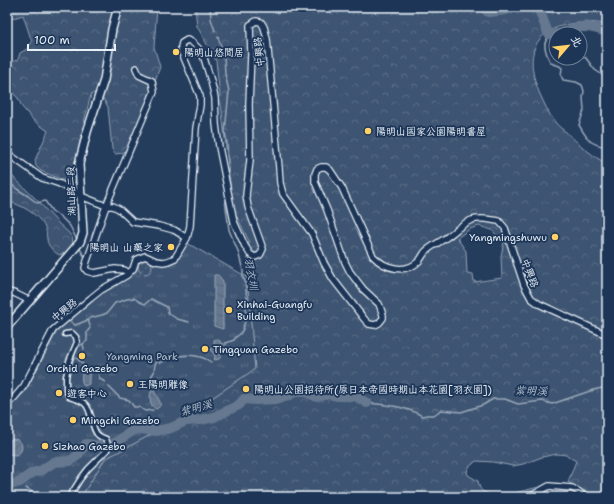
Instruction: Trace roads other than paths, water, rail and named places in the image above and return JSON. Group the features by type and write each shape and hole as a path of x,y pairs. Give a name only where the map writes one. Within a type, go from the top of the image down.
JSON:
{"street":[{"name":"湖山路二段","path":"7,327 80,242 83,233 79,164 87,132 104,80 112,29 118,7"},
{"name":"中興路","path":"7,404 24,386 53,330 102,290 129,273 133,269 136,260 145,256 156,261 163,262 175,258 187,238 190,226 196,128 200,96 182,53 182,43 187,40 192,42 198,48 204,58 211,81 215,98 219,147 234,222 250,254 255,257 260,255 263,249 248,207 246,195 250,160 250,26 256,21 261,22 267,39 280,183 283,194 312,234 324,263 333,279 369,324 375,326 383,318 383,314 379,304 363,289 350,272 345,262 327,210 315,182 317,169 321,167 326,167 330,170 342,188 373,256 378,262 391,268 406,269 418,263 426,251 471,220 484,219 499,221 506,228 524,285 531,298 539,304 607,335"},
{"path":"129,273 124,270 115,269 94,273 87,271 85,268 106,206 154,92 152,81 139,74 136,68"},
{"path":"7,153 42,178 60,184 81,196 106,206 113,206 119,209 133,222 160,226 174,230 187,238"},
{"path":"7,291 30,300"},
{"path":"65,334 72,333 76,336 77,342 68,366 66,390 69,397 87,405 94,431 97,435 106,439 108,445 107,450 88,469 69,497"},
{"path":"524,497 533,495 549,486 572,488 584,497"}],"water":[{"path":"214,275 218,275 223,281 223,329 214,326"},
{"path":"216,339 223,344 225,342 227,344 221,349 221,357 215,360 214,354 210,350 214,345 214,340"},
{"path":"86,367 91,371 89,374 89,384 84,386 82,376"},
{"path":"152,389 154,390 160,403 160,406 156,409 150,400"},
{"path":"14,439 20,441 22,447 20,453 14,455 8,453 6,447 8,441"}],"waterway":[{"name":"羽衣圳","path":"210,7 211,19 215,31"},
{"path":"483,7 488,12 506,10 512,7"},
{"path":"536,7 540,12 548,33"},
{"path":"588,27 607,32"},
{"name":"羽衣圳","path":"218,37 224,56 225,74 229,91 225,132 228,163"},
{"path":"548,37 545,42 548,56"},
{"path":"588,61 595,70 607,78"},
{"path":"558,66 562,68 561,75 563,80 576,82 582,85 584,91 584,110 579,125 593,143 607,147"},
{"path":"7,175 10,183 37,203 45,201 52,211 70,226 77,240"},
{"name":"羽衣圳","path":"225,200 229,230 238,251 243,271 243,278 245,281 247,300 243,329 234,340 226,343"},
{"path":"80,249 86,259"},
{"path":"71,322 75,325 90,318 102,315 107,313 115,303 134,298 145,304 151,299 167,307 168,313 177,319 189,322"},
{"path":"88,320 90,326"},
{"path":"83,364 74,357 78,347 87,341 87,332 90,328"},
{"path":"83,344 84,349"},
{"path":"152,389 151,377 154,372 155,364 158,361 160,363 172,357 189,355 203,358 211,362"},
{"path":"74,357 69,373 68,384 72,394 77,397"},
{"path":"98,373 100,379 105,382"},
{"path":"108,386 120,398 129,400 134,407 139,407 145,411 153,410"},
{"name":"紫明溪","path":"367,403 403,408 422,416 434,415 441,410 461,412 483,405 493,399 505,399 518,404 542,401 552,404 593,390 607,387"},
{"name":"紫明溪","path":"113,444 134,430 140,429 156,431 171,428 186,421 214,417 239,405 244,399 276,399 288,396 295,392 305,392 317,397 329,394 338,396 355,396 367,403"},
{"name":"紫明溪","path":"10,485 20,482 32,473 42,470 54,462 70,461 78,455 86,444 103,446"},
{"path":"26,488 40,497"}],"place":[{"name":"陽明山悠閒居","path":"176,52"},
{"name":"陽明山國家公園陽明書屋","path":"368,131"},
{"name":"Yangmingshuwu","path":"555,237"},
{"name":"陽明山 山藥之家","path":"171,247"},
{"name":"Xinhai-Guangfu Building","path":"229,310"},
{"name":"Tingquan Gazebo","path":"205,349"},
{"name":"Orchid Gazebo","path":"82,356"},
{"name":"王陽明雕像","path":"130,384"},
{"name":"陽明山公園招待所(原日本帝國時期山本花園[羽衣園])","path":"246,389"},
{"name":"遊客中心","path":"59,393"},
{"name":"Mingchi Gazebo","path":"73,420"},
{"name":"Sizhao Gazebo","path":"45,446"}],"park label":[{"name":"Yangming Park","path":"142,356"}]}
